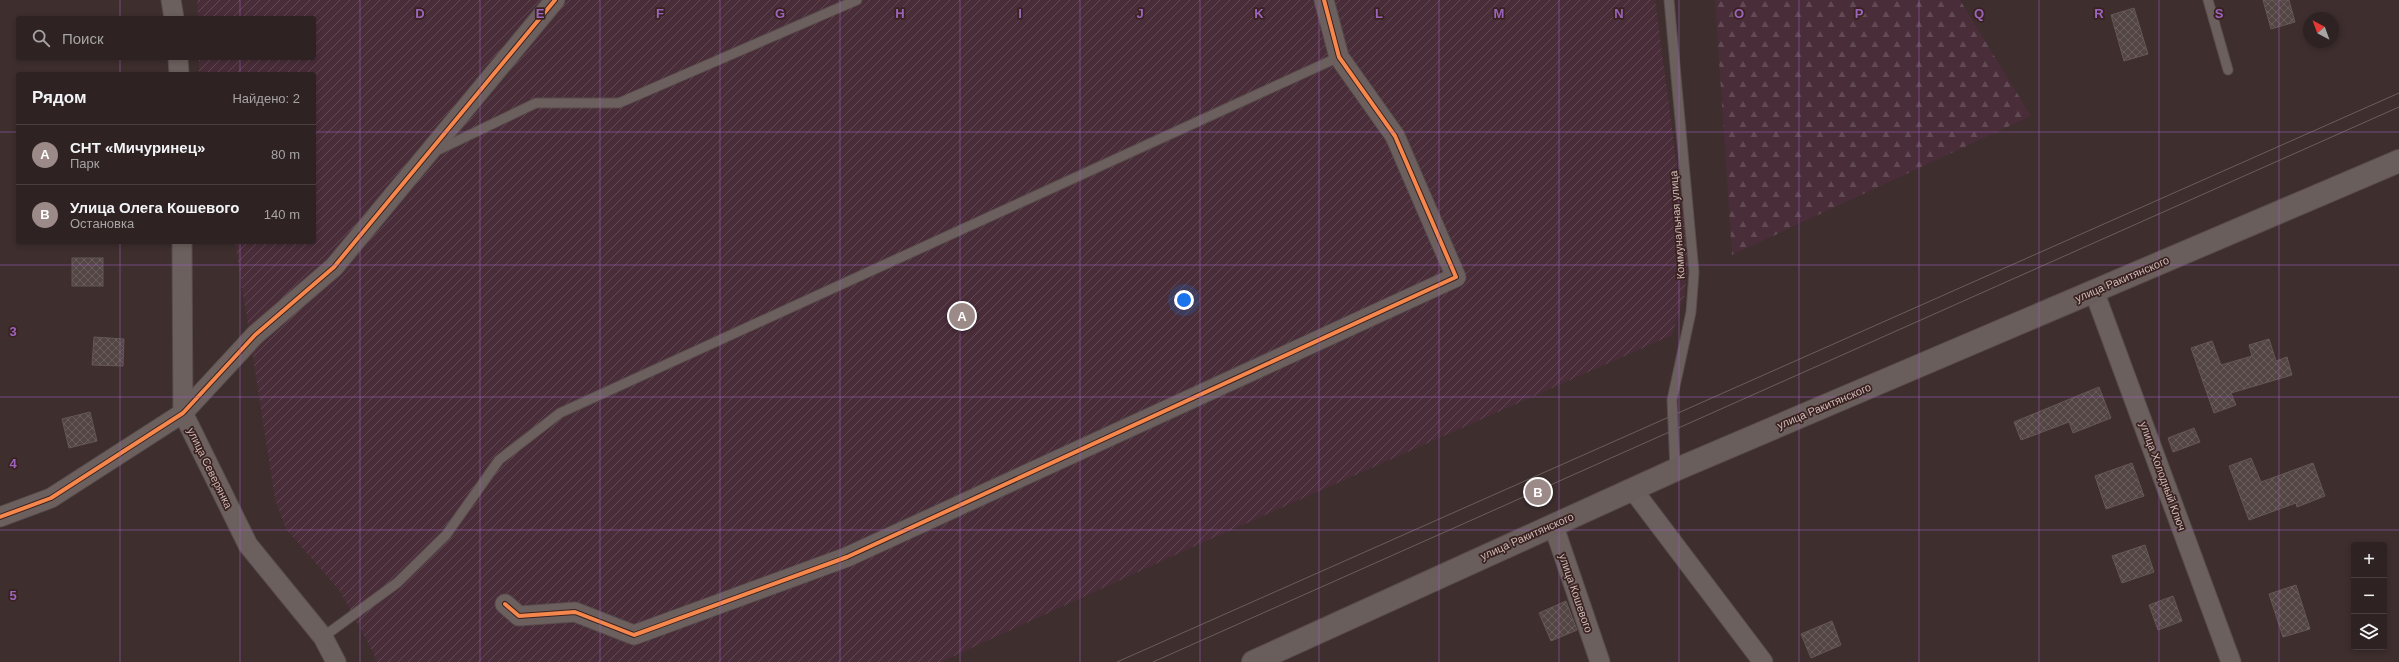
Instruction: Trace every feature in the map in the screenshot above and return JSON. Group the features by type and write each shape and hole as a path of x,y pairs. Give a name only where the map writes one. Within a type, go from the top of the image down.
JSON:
{"main road":[{"name":"улица Ракитянского","path":"1253,662 1283,656 1553,524 1633,490 1675,470 2399,161"}],"street":[{"path":"171,0 174,16"},
{"path":"0,517 51,498 183,413 255,335 334,267 555,0"},
{"path":"505,604 518,616 575,612 634,636 846,557 1456,278 1395,136 1339,57 1324,0"},
{"path":"178,60 179,72"},
{"name":"улица Северянка","path":"182,244 183,413 248,545 323,637 336,662"},
{"name":"улица Холодный Ключ","path":"2094,291 2231,662"},
{"path":"1633,490 1763,662"},
{"name":"улица Кошевого","path":"1553,524 1600,662"}],"lane":[{"path":"428,155 536,103 619,102 857,0"},
{"name":"Коммунальная улица","path":"1669,0 1694,272 1691,312 1672,400 1675,470"},
{"path":"2208,0 2228,70"},
{"path":"323,637 397,583 446,535 499,460 560,413 1339,57"}],"green space":[{"path":"197,0 1655,0 1689,258 1684,296 1672,335 1186,550 941,662 376,662 374,654 340,591 286,529 275,499 235,244 316,244 316,72 199,72 199,60 316,60 316,16 198,16"},
{"path":"1715,0 1960,0 2031,116 1732,255"}],"building":[{"path":"2263,0 2289,0 2295,22 2271,29"},
{"path":"2134,8 2148,54 2124,61 2111,15"},
{"path":"72,258 103,258 103,286 72,286"},
{"path":"94,337 124,339 123,366 92,365"},
{"path":"2269,339 2276,361 2287,357 2292,375 2231,393 2236,405 2214,413 2191,348 2212,341 2221,365 2252,356 2249,345"},
{"path":"2099,387 2111,418 2073,433 2069,422 2021,440 2014,422"},
{"path":"90,412 97,441 69,448 62,419"},
{"path":"2194,428 2200,442 2173,452 2168,438"},
{"path":"2251,458 2261,482 2313,463 2325,496 2297,507 2296,503 2249,520 2229,466"},
{"path":"2132,463 2144,496 2106,509 2095,476"},
{"path":"2145,545 2154,572 2122,583 2112,556"},
{"path":"2296,585 2310,629 2283,637 2269,594"},
{"path":"2173,596 2182,621 2158,630 2149,605"},
{"path":"1566,601 1577,630 1551,641 1539,613"},
{"path":"1832,621 1841,645 1811,658 1801,634"}],"tram line":[{"path":"1117,662 2399,93"},
{"path":"1153,662 2399,107"}],"cycle path":[{"path":"0,517 51,498 183,413 255,335 334,267 555,0"},
{"path":"505,604 519,616 575,612 634,635 847,557 1456,277 1395,136 1339,57 1324,0"}],"place":[{"name":"СНТ «Мичуринец»","path":"962,316"},
{"name":"Улица Олега Кошевого","path":"1538,492"}]}
